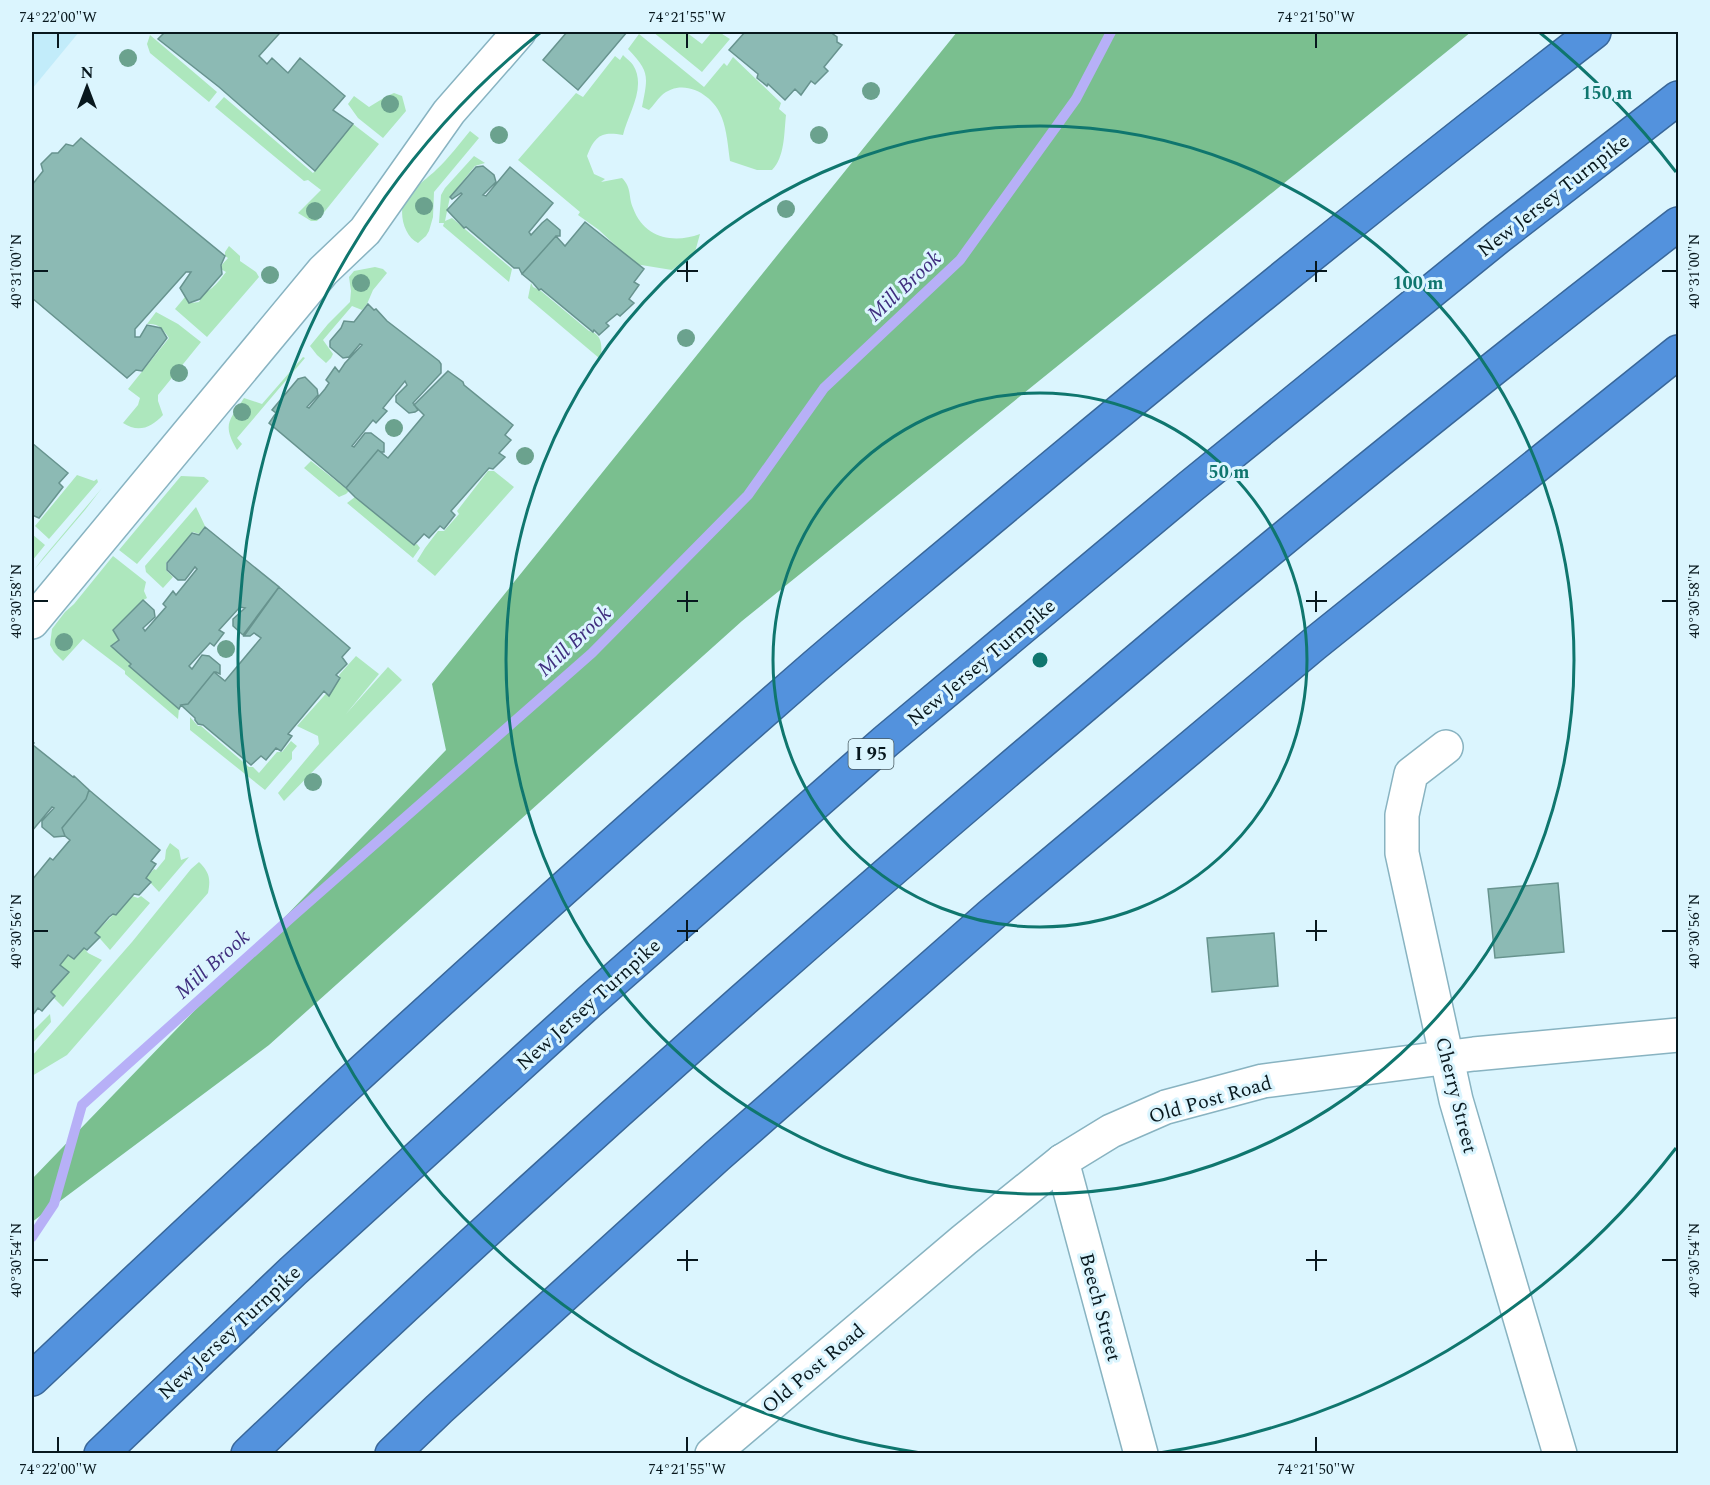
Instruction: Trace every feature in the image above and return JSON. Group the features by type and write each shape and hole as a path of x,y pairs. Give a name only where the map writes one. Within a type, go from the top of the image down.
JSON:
{"highway":[{"path":"32,1379 228,1194 498,948 817,665 1121,410 1419,168 1594,32"},
{"name":"New Jersey Turnpike","path":"101,1454 293,1271 589,1002 886,741 1190,487 1478,253 1678,98"},
{"path":"248,1454 363,1345 645,1087 929,838 1247,568 1556,319 1678,224"},
{"path":"392,1454 717,1156 991,915 1313,645 1678,352"}],"street":[{"path":"32,622 323,271 365,231 449,112 519,32"},
{"name":"Cherry Street","path":"1446,747 1412,774 1401,815 1402,853 1456,1100 1560,1454"},
{"name":"Old Post Road","path":"712,1454 964,1240 1062,1161 1111,1131 1166,1107 1263,1081 1446,1058 1678,1035"},
{"name":"Beech Street","path":"1062,1161 1141,1454"}],"shaded area":[{"path":"32,32 79,32 32,89"}],"green space":[{"path":"653,32 686,32 702,44 712,32 719,32 730,39 702,72"},
{"path":"957,32 1471,32 742,621 269,1045 32,1222 32,1179 446,750 432,684"},
{"path":"639,34 704,87 724,63 727,66 733,57 781,103 779,109 786,115 783,144 772,170 757,170 730,161 722,118 712,102 697,91 688,88 670,90 661,96 649,110 642,107 646,75 640,63 628,49"},
{"path":"150,35 217,92 209,102 150,53 147,44"},
{"path":"623,55 633,65 638,82 635,100 623,135 600,136 587,156 594,174 605,179 601,182 622,178 629,189 633,208 638,218 652,232 670,238 700,234 695,252 672,270 635,264 599,230 578,215 580,212 518,160 576,93 583,97 615,56 620,60"},
{"path":"394,93 402,96 406,111 383,138 358,118 348,104 354,96 369,107"},
{"path":"224,97 313,173 353,124 379,144 317,221 311,221 298,213 321,190 308,180 304,181 215,107"},
{"path":"470,131 479,138 434,192 433,217 429,231 418,243 409,235 404,224 402,210 405,198 450,156"},
{"path":"474,156 485,163 475,166 450,197 445,221 452,218 512,269 509,282 443,226 444,223 439,223 441,195"},
{"path":"229,246 240,256 240,261 256,272 259,277 207,337 175,309 185,297 191,303 199,302 218,282 226,272 219,268 228,258 225,252"},
{"path":"375,267 387,273 373,290 362,310 352,306 323,340 333,354 326,363 310,346 350,302 349,277 354,271"},
{"path":"531,283 533,287 599,337 601,356 599,358 528,298"},
{"path":"156,312 178,324 201,342 158,395 163,415 149,426 134,428 123,423 138,405 140,398 128,389 169,338 160,327 147,324"},
{"path":"303,357 305,358 237,438 242,444 237,450 229,428 234,412 244,398 262,404"},
{"path":"311,461 349,491 339,497 304,468"},
{"path":"488,471 494,471 514,487 435,576 417,561 438,531 444,531 459,514 457,511"},
{"path":"77,475 94,481 97,479 98,482 49,539 35,526"},
{"path":"181,476 204,477 209,481 137,564 119,550"},
{"path":"102,488 85,510 34,570 43,558"},
{"path":"355,497 414,545 417,544 420,548 413,558 347,503"},
{"path":"196,507 205,526 199,534 193,532 166,563 166,570 173,577 163,588 146,572 145,566"},
{"path":"32,534 45,545 32,561"},
{"path":"113,556 146,582 144,591 147,598 113,630 119,640 111,646 131,664 129,666 179,709 178,719 125,674 125,671 83,639 63,661 50,645 52,629"},
{"path":"356,656 379,674 346,714 388,667 402,680 284,801 278,793 319,744 318,736 297,726 340,678 339,675"},
{"path":"190,717 198,726 201,726 259,773 277,752 282,752 291,741 297,746 292,752 292,759 265,790 190,730"},
{"path":"170,843 179,850 181,860 189,857 159,892 146,878 165,859"},
{"path":"199,862 208,876 208,893 67,1055 32,1076 32,1056"},
{"path":"132,896 138,898 141,896 150,903 110,950 95,933"},
{"path":"84,948 88,953 102,960 63,1007 51,992 68,973 60,965 68,955 74,959"},
{"path":"50,1014 51,1022 32,1044 32,1032"}],"building":[{"path":"165,32 276,32 279,34 259,56 267,64 272,58 288,73 300,58 345,96 333,110 353,124 315,171 219,87 158,39"},
{"path":"567,32 627,32 578,90 543,60"},
{"path":"745,32 830,32 842,45 824,67 828,71 815,84 811,81 801,95 795,89 785,100 768,84 767,86 757,78 758,74 729,50"},
{"path":"81,138 225,256 221,265 222,274 200,299 189,303 180,288 191,272 186,272 135,329 135,337 140,337 147,325 161,328 167,338 142,371 136,370 127,378 32,298 32,185 43,171 41,164 52,153 58,153 66,144 73,146"},
{"path":"483,166 494,175 496,182 483,195 486,196 510,167 553,203 529,232 531,235 547,219 560,230 560,236 556,236 522,274 519,268 514,268 466,227 464,228 447,210 462,194 452,199 450,197 476,167"},
{"path":"585,222 644,269 634,282 639,285 629,299 634,303 620,316 617,314 606,323 609,326 599,335 541,289 539,290 522,274 556,236 565,246"},
{"path":"368,304 439,361 441,373 413,403 418,410 415,412 409,413 396,402 396,396 407,385 405,381 383,408 387,411 376,423 373,420 352,446 354,447 365,433 371,433 384,443 384,452 378,450 346,488 269,423 276,413 272,410 298,379 305,377 317,389 318,395 307,407 309,408 329,383 326,380 335,367 339,372 362,345 360,344 349,357 343,358 330,347 330,341 344,321 354,322"},
{"path":"448,371 513,425 505,435 511,440 499,453 505,457 493,469 489,468 451,511 455,515 444,529 440,526 429,538 424,534 414,545 346,488 378,450 388,458 424,415 414,405"},
{"path":"32,443 68,473 59,483 63,487 39,518 32,515"},
{"path":"205,527 279,587 243,635 233,626 233,619 245,608 240,607 219,630 224,633 214,646 210,643 189,666 192,669 202,655 209,656 220,665 220,674 214,672 188,704 181,705 179,709 129,666 131,664 111,646 119,640 113,630 143,600 154,610 155,617 143,628 145,631 166,607 163,604 173,591 176,595 197,569 195,567 185,580 178,580 167,570 167,563 192,533 199,535"},
{"path":"279,587 350,648 342,657 347,664 336,675 340,678 329,696 324,691 288,734 292,736 281,751 276,748 266,760 261,756 251,765 203,725 198,724 181,705 188,704 214,672 225,681 261,638 254,633 244,636"},
{"path":"32,741 33,745 89,790 86,799 62,828 65,836 54,837 42,827 42,821 54,808 52,807 32,831"},
{"path":"89,790 160,850 151,861 156,864 146,878 151,882 139,895 134,894 116,915 109,917 95,933 100,937 87,950 84,948 74,959 68,955 60,965 69,972 51,992 55,996 42,1011 38,1008 32,1016 32,880 50,858 53,860 70,840 65,836 62,828 86,799"},
{"path":"1558,883 1564,952 1495,958 1488,889"},
{"path":"1274,933 1278,986 1212,992 1207,938"}],"waterway":[{"name":"Mill Brook","path":"32,1237 54,1204 82,1105 592,653 748,495 824,388 960,260 1076,99 1111,32"}]}
